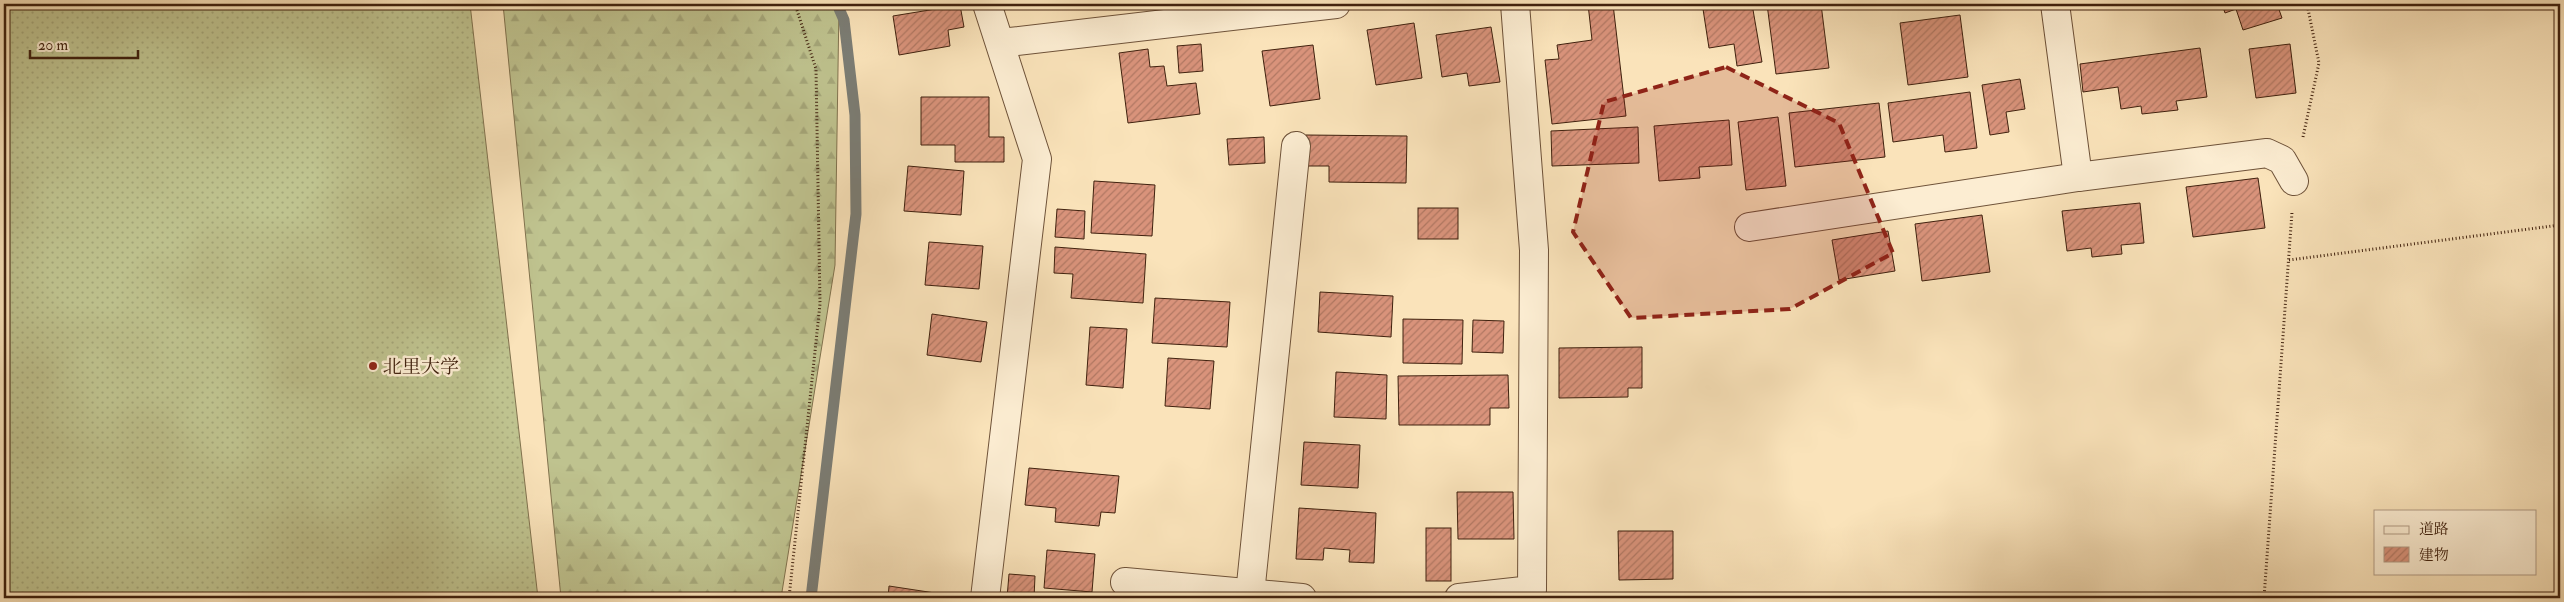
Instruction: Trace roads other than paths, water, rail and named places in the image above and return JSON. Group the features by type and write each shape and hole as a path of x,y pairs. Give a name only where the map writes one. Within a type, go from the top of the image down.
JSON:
{"street":[{"path":"985,598 1037,159 987,4"},
{"path":"1001,44 1336,4"},
{"path":"1459,598 1532,590 1534,250 1515,4"},
{"path":"2055,4 2078,177"},
{"path":"1250,594 1296,146"},
{"path":"1748,227 2078,177 2266,153 2282,160 2294,181"},
{"path":"1124,582 1302,598"}],"waterway":[{"path":"811,598 856,214 855,115 844,20 837,4"}],"place":[{"name":"北里大学","path":"373,366"}]}
